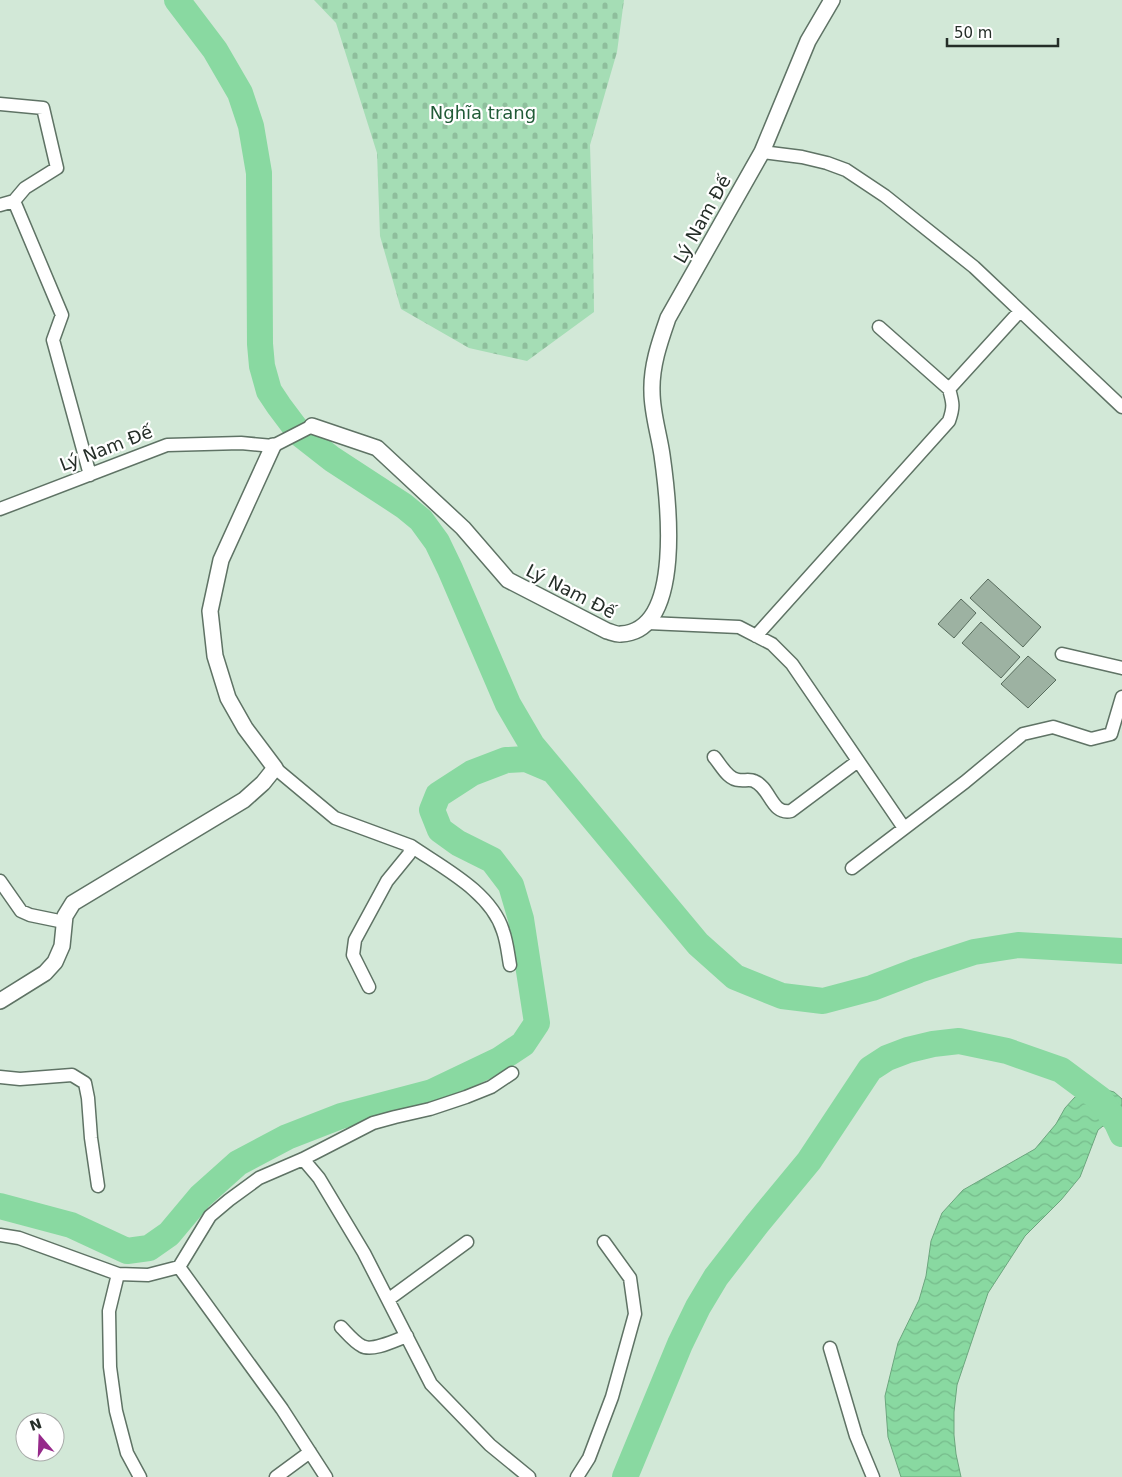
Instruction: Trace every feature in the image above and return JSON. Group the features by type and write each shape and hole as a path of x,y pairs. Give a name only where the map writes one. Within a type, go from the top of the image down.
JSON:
{"street":[{"name":"Lý Nam Đế","path":"0,509 167,445 241,442 273,446 312,426 377,448 463,528 508,580 607,631 620,635 632,633 648,623 657,610 663,595 669,536 662,456 652,392 658,345 668,318 762,152 808,41 832,0"},
{"path":"0,104 43,108 58,168 25,188 14,201 0,205"},
{"path":"762,152 827,163 846,170 885,196 974,267 1122,408"},
{"path":"14,201 62,315 53,340 90,474"},
{"path":"949,389 1020,311"},
{"path":"756,636 949,420 953,410 949,389 879,327"},
{"path":"273,446 221,560 210,611 215,656 228,698 245,728 275,768 335,818 411,846 478,892 493,909 503,931 510,965"},
{"path":"648,623 739,628 772,644 792,664 904,828"},
{"path":"1062,654 1122,668"},
{"path":"852,868 965,782 1023,734 1053,728 1091,739 1111,734 1122,697"},
{"path":"714,757 729,776 736,780 754,781 764,789 779,810 785,812 791,811 858,761"},
{"path":"0,1001 45,973 55,962 62,946 65,916 73,903 244,800 263,783 275,768"},
{"path":"369,987 353,955 355,940 388,882 409,854 411,846"},
{"path":"0,881 21,910 30,915 64,922"},
{"path":"0,1236 19,1238 118,1274 148,1275 179,1268 210,1216 259,1178 303,1159 373,1123 430,1109 466,1097 491,1087 512,1073"},
{"path":"0,1077 20,1079 72,1075 84,1083 98,1186"},
{"path":"303,1159 319,1178 364,1253 431,1384 490,1445 529,1477"},
{"path":"388,1299 467,1242"},
{"path":"577,1477 589,1458 612,1396 636,1314 630,1278 604,1242"},
{"path":"179,1268 282,1409 326,1477"},
{"path":"118,1274 110,1311 110,1367 116,1411 127,1453 140,1477"},
{"path":"341,1327 360,1345 367,1348 379,1346 407,1336"},
{"path":"830,1348 856,1436 873,1477"},
{"path":"276,1477 310,1452"}],"green space":[{"name":"Nghĩa trang","path":"314,0 624,0 617,52 590,145 594,312 527,361 469,348 401,309 380,236 377,153 336,23"}],"water":[{"path":"1100,1088 1114,1092 1122,1099 1122,1147 1110,1127 1103,1126 1098,1130 1080,1177 1061,1200 1025,1236 988,1293 957,1385 954,1435 961,1477 901,1477 888,1437 885,1396 898,1343 919,1300 926,1276 931,1241 942,1213 963,1190 1035,1149 1056,1124 1065,1108 1082,1091"}],"building":[{"path":"988,579 1041,627 1023,647 970,598"},
{"path":"961,599 976,613 954,638 938,624"},
{"path":"981,622 1020,657 1001,678 962,643"},
{"path":"1028,656 1056,680 1028,708 1001,684"}],"waterway":[{"path":"177,0 215,50 240,93 251,126 259,173 260,344 262,366 269,391 300,434 332,459 404,506 421,520 437,542 508,704 532,745 698,944 735,977 782,996 823,1001 872,988 974,952 1018,945 1122,951"},
{"path":"0,1206 71,1225 127,1251 149,1248 169,1234 200,1197 238,1163 287,1137 341,1116 432,1092 499,1060 523,1044 537,1023 521,919 511,885 492,860 458,843 440,830 432,810 438,795 472,773 506,760 526,759 552,770"},
{"path":"625,1477 680,1344 698,1307 716,1277 809,1161 870,1069 887,1058 908,1050 933,1044 959,1041 1007,1051 1061,1070 1100,1099 1117,1123 1122,1134"}]}
